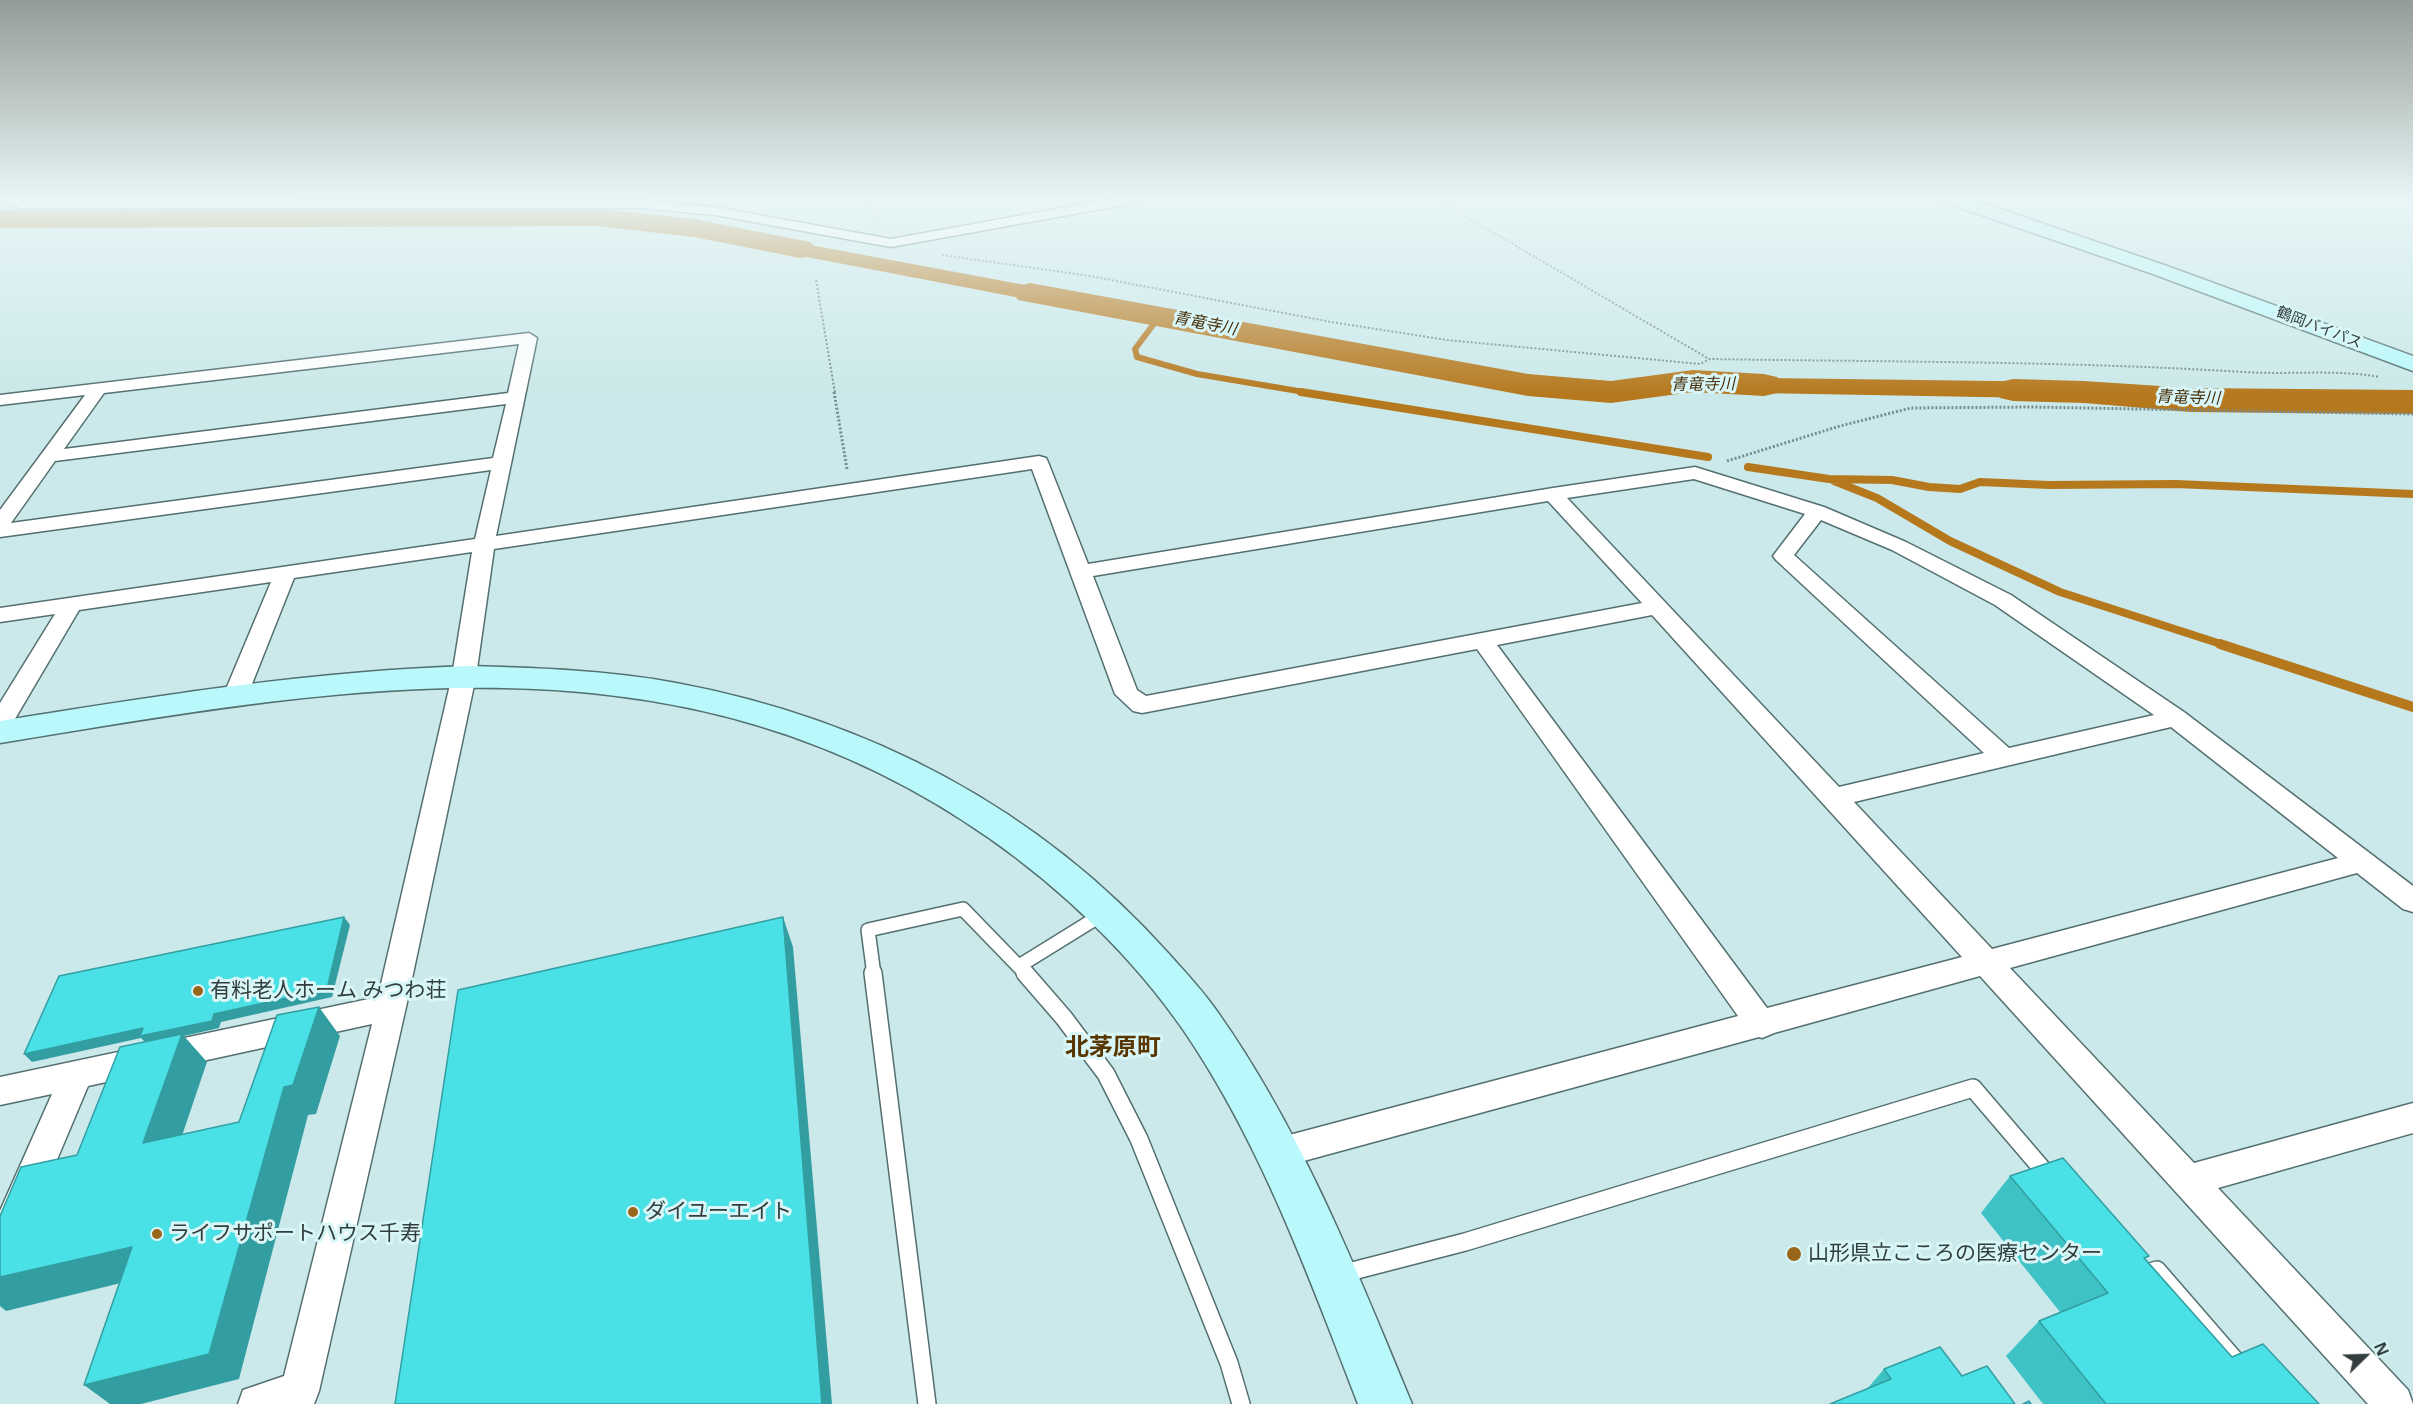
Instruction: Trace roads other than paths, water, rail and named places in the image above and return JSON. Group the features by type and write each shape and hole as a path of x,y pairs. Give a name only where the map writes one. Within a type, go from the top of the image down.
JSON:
{"street":[{"name":"鶴岡バイパス","path":"2144,265 2400,367"},
{"path":"0,400 529,338 484,544 464,676 392,1007 296,1397 256,1404"},
{"path":"0,524 99,388"},
{"path":"50,456 516,397"},
{"path":"0,615 1039,462 1128,694 1142,705 1658,607"},
{"path":"0,531 502,463"},
{"path":"1081,572 1695,472 1817,511 1899,546 2003,600 2175,718 2413,901"},
{"path":"1553,494 2394,1404"},
{"path":"1817,511 1783,556 2005,758"},
{"path":"236,694 285,573"},
{"path":"0,723 72,604"},
{"path":"1482,640 1762,1025"},
{"path":"0,732 236,694 360,682 464,676 568,680 642,687 713,700 788,722 858,747 923,779 996,821 1056,867 1106,912 1152,959 1192,1008 1233,1072 1278,1153 1334,1276 1385,1404"},
{"path":"1834,797 2175,718"},
{"path":"1278,1153 1762,1025 2360,862"},
{"path":"0,1090 392,1007"},
{"path":"0,1252 77,1074"},
{"path":"2188,1181 2413,1118"}],"lane":[{"path":"927,1404 868,930 963,909 1019,966 1064,1018 1106,1074 1139,1139 1178,1232 1229,1363 1241,1404"},
{"path":"1019,966 1106,912"},
{"path":"1334,1276 1465,1242 1973,1088 2062,1193"},
{"path":"2126,1269 2133,1278 2157,1270 2250,1377"}],"water":[{"path":"846,265 915,265 1105,300 1094,312"},
{"path":"1690,377 2073,382 2093,399 1702,392"}],"waterway":[{"name":"青竜寺川","path":"1030,293 1528,385 1611,392 1693,381 1764,385"},
{"path":"1159,317 1135,349 1137,357 1197,374 1310,393"},
{"name":"青竜寺川","path":"2013,390 2084,392 2191,400 2413,402"},
{"path":"1301,392 1708,457"},
{"path":"1748,467 1829,479 1892,480 1929,487 1960,489 1980,482 2049,485 2176,484 2413,494"},
{"path":"1834,481 1877,498 1950,541 2060,592 2224,645"},
{"path":"2220,644 2413,707"}],"place":[{"name":"有料老人ホーム みつわ荘","path":"198,991"},
{"name":"ダイユーエイト","path":"633,1212"},
{"name":"ライフサポートハウス千寿","path":"157,1234"},
{"name":"山形県立こころの医療センター","path":"1794,1254"}],"district":[{"name":"北茅原町","path":"1113,1048"}]}
